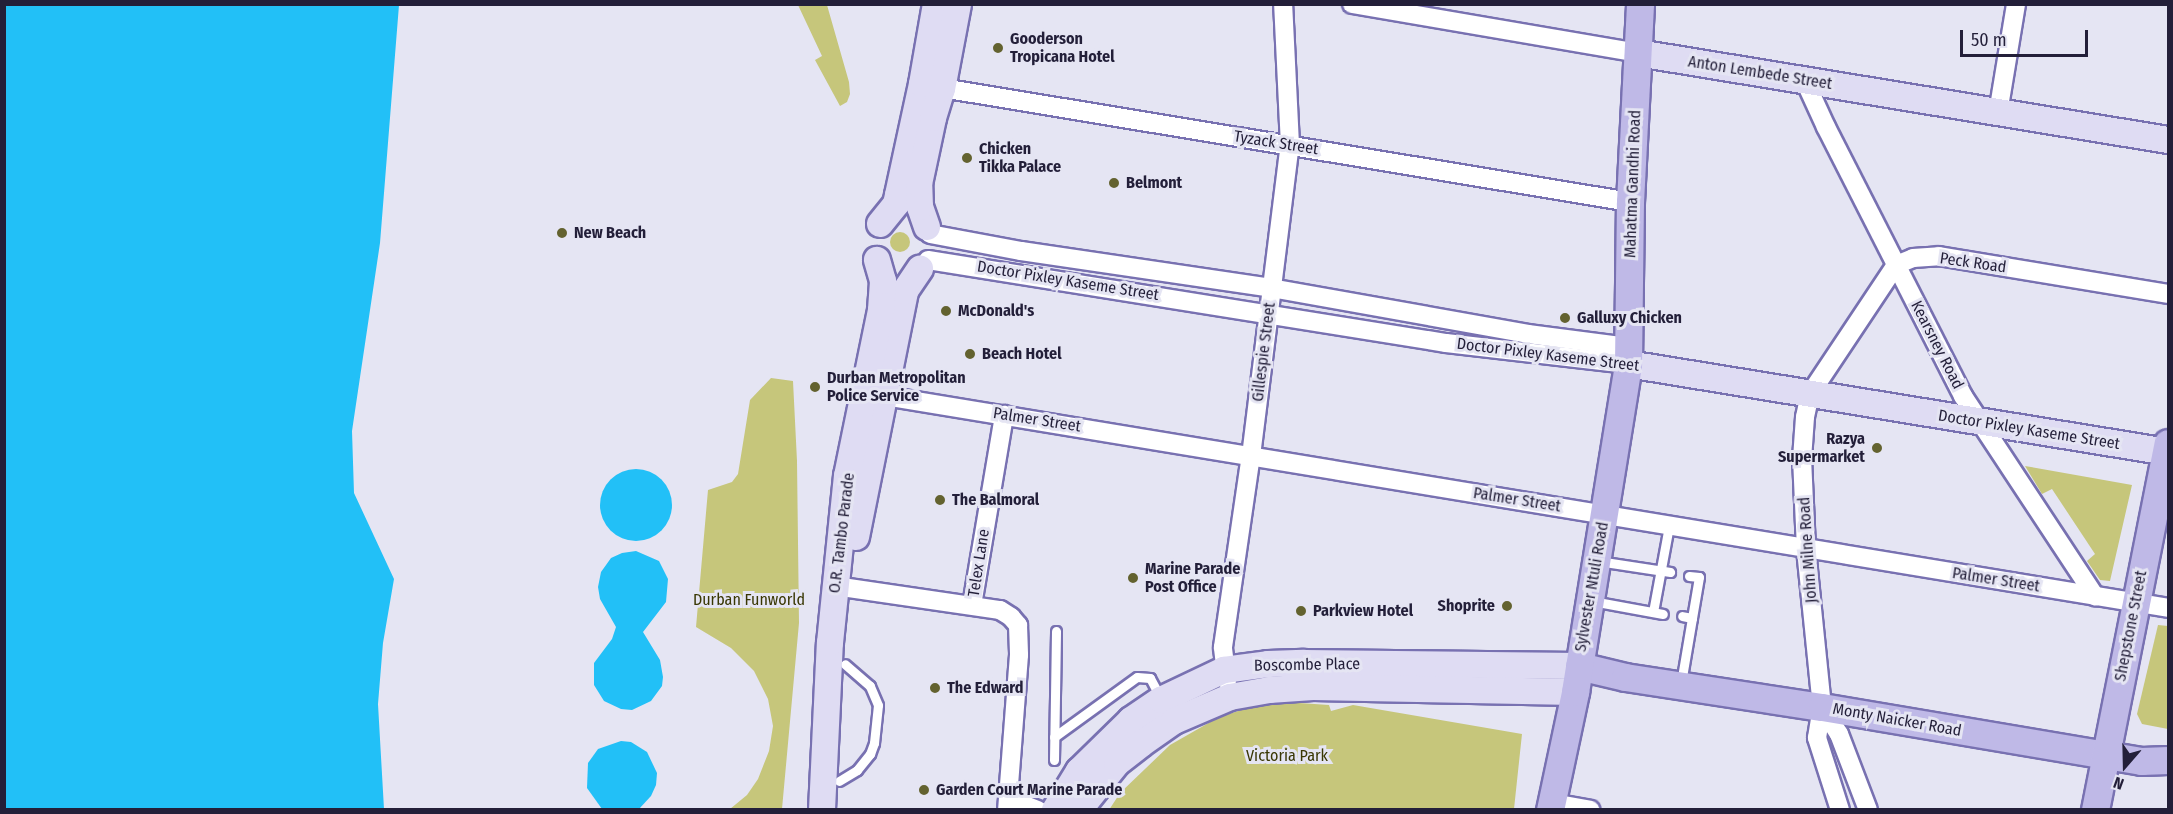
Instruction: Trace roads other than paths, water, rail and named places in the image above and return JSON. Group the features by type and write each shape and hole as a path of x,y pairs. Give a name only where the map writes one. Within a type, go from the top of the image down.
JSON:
{"main road":[{"name":"O.R. Tambo Parade","path":"822,810 842,587 848,476 875,395 905,291 932,250 920,207 919,184 933,118 932,87 936,4"},
{"name":"O.R. Tambo Parade","path":"875,395 883,281 872,245 874,234 896,204 958,4"},
{"name":"Mahatma Gandhi Road","path":"1628,355 1630,202 1640,4"},
{"name":"Anton Lembede Street","path":"1638,53 2169,140"},
{"path":"880,224 895,215 907,215 917,219 928,230"},
{"path":"877,260 886,270 898,274 910,273 924,264"},
{"name":"Doctor Pixley Kaseme Street","path":"1628,355 1810,394 1979,422 2168,449"},
{"name":"Sylvester Ntuli Road","path":"1551,806 1577,679 1605,514 1628,355"},
{"name":"Shepstone Street","path":"2095,810 2135,602 2168,449"},
{"name":"O.R. Tambo Parade","path":"838,810 845,664 842,587"},
{"name":"Boscombe Place","path":"1041,809 1106,742 1131,720 1161,700 1224,670 1268,664 1366,664 1577,679"},
{"path":"1366,664 1417,678 1432,690"},
{"name":"Monty Naicker Road","path":"1577,679 1625,677 1822,707 2141,761 2169,760"},
{"name":"Boscombe Place","path":"1079,810 1117,763 1141,744 1174,721 1230,697 1269,690 1313,687 1432,690 1577,679"},
{"path":"2141,761 2169,770"}],"street":[{"name":"Gillespie Street","path":"1230,697 1224,670 1223,647 1251,456 1290,145 1282,4"},
{"name":"Anton Lembede Street","path":"1352,4 1638,53"},
{"path":"1998,112 2016,4"},
{"name":"Kearsney Road","path":"1804,79 1826,127 1963,396 2095,596"},
{"name":"Tyzack Street","path":"932,87 1630,202"},
{"name":"Doctor Pixley Kaseme Street","path":"928,230 1021,251 1271,288 1538,336 1628,355"},
{"name":"Peck Road","path":"1896,265 1913,258 1939,256 2169,294"},
{"name":"Doctor Pixley Kaseme Street","path":"924,264 1268,313 1446,343 1628,355"},
{"path":"1810,394 1896,265"},
{"name":"John Milne Road","path":"1810,394 1803,439 1806,549 1822,707 1817,738 1840,810"},
{"name":"Palmer Street","path":"875,395 2169,608"},
{"name":"Telex Lane","path":"972,605 1004,415"},
{"path":"842,587 972,605 1000,610 1011,617 1018,626 1019,655 1008,801 1041,809"},
{"name":"John Milne Road","path":"1822,707 1839,734 1868,810"},
{"path":"1551,806 1590,810"}],"lane":[{"path":"1653,612 1665,572 1669,526"},
{"path":"1597,560 1665,572"},
{"path":"1680,686 1687,617 1699,577 1689,576"},
{"path":"1590,600 1663,614"},
{"path":"1054,760 1056,631"},
{"path":"839,781 857,770 870,754 874,743 878,711 875,695 870,686 845,664"},
{"path":"1054,737 1137,677 1150,678 1161,700"}],"water":[{"path":"5,4 399,5 380,243 352,431 354,493 394,579 383,643 378,704 384,809 5,809"},
{"path":"636,469 656,475 666,485 672,505 666,525 656,535 636,541 616,535 606,525 600,505 606,485 616,475"},
{"path":"636,551 659,561 668,579 666,602 643,632 660,660 662,686 651,701 632,710 621,709 604,701 594,685 594,663 612,639 616,627 600,599 598,587 601,572 611,558 622,553"},
{"path":"621,741 631,742 647,752 657,773 656,785 651,796 639,809 602,809 587,788 588,763 598,749"}],"place":[{"name":"Gooderson Tropicana Hotel","path":"998,48"},
{"name":"Chicken Tikka Palace","path":"967,158"},
{"name":"Belmont","path":"1114,183"},
{"name":"New Beach","path":"562,233"},
{"name":"McDonald's","path":"946,311"},
{"name":"Galluxy Chicken","path":"1565,318"},
{"name":"Beach Hotel","path":"970,354"},
{"name":"Durban Metropolitan Police Service","path":"815,387"},
{"name":"Razya Supermarket","path":"1877,448"},
{"name":"The Balmoral","path":"940,500"},
{"name":"Marine Parade Post Office","path":"1133,578"},
{"name":"Shoprite","path":"1507,606"},
{"name":"Parkview Hotel","path":"1301,611"},
{"name":"The Edward","path":"935,688"},
{"name":"Garden Court Marine Parade","path":"924,790"}],"park label":[{"name":"Durban Funworld","path":"749,600"},
{"name":"Victoria Park","path":"1287,756"}]}
